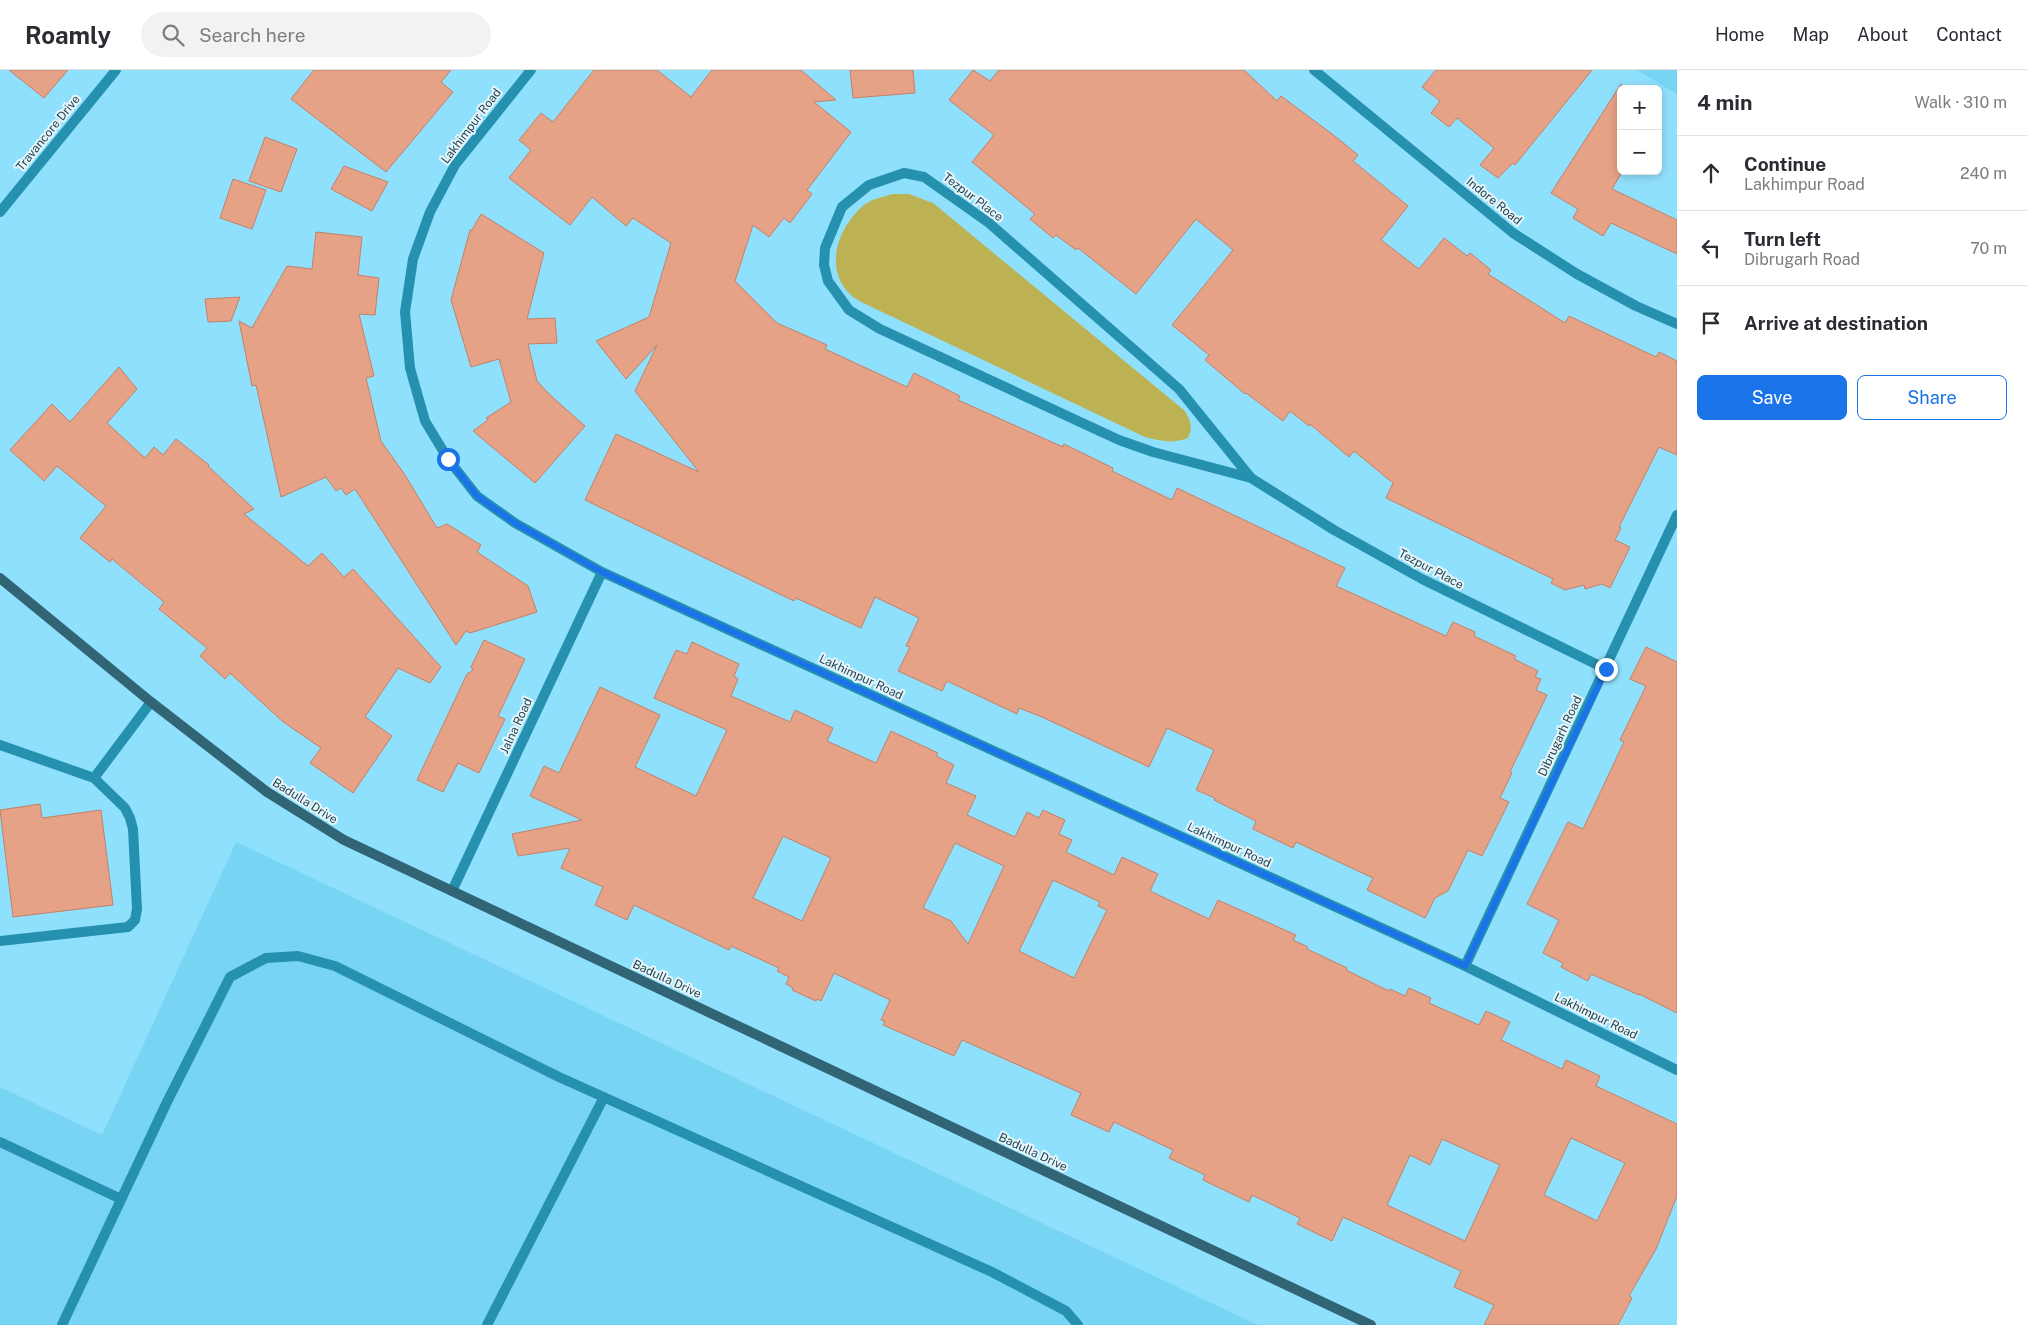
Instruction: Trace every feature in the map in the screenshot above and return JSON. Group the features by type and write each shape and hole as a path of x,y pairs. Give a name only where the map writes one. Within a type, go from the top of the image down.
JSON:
{"street":[{"name":"Travancore Drive","path":"0,212 116,70"},
{"name":"Lakhimpur Road","path":"531,70 455,165 430,212 413,259 405,312 410,368 425,421 448,459 477,496 515,523 602,572 1465,966 1677,1070"},
{"name":"Indore Road","path":"1314,70 1513,233 1577,274 1636,306 1677,324"},
{"name":"Tezpur Place","path":"1251,478 1179,388 989,223 943,188 924,177 904,173 870,185 842,207 825,248 824,265 828,281 849,310 880,328 1119,440 1153,452 1251,478 1334,530 1422,579 1606,669"},
{"name":"Dibrugarh Road","path":"1465,966 1677,516"},
{"name":"Jalna Road","path":"452,891 602,572"},
{"name":"Badulla Drive","path":"0,578 151,702 274,797 344,840 1370,1325"},
{"path":"94,778 151,702"},
{"path":"0,744 94,778 125,808 133,828 137,909 135,920 128,927 0,941"},
{"path":"62,1325 196,1042 230,977 266,958 298,956 335,966 559,1077 992,1272 1066,1311 1078,1325"},
{"path":"488,1325 604,1097"},
{"path":"0,1142 121,1199"}],"shaded area":[{"path":"1637,70 1677,70 1677,94"},
{"path":"893,194 909,194 933,203 1185,411 1190,421 1191,430 1188,438 1162,441 1145,437 859,301 851,295 840,280 837,269 836,257 842,234 855,213 864,205"},
{"path":"236,842 1258,1325 0,1325 0,1087 102,1135"}],"building":[{"path":"9,70 68,70 44,98"},
{"path":"314,70 451,70 441,82 453,92 386,172 291,99"},
{"path":"594,70 657,70 691,97 712,70 801,70 836,100 814,102 851,132 807,190 812,194 790,223 784,218 769,237 753,225 735,281 777,323 827,345 825,349 907,387 914,373 960,396 958,400 1063,447 1064,444 1113,468 1112,471 1172,500 1177,488 1345,568 1336,586 1446,636 1453,622 1475,632 1474,636 1516,656 1514,659 1538,671 1535,677 1541,679 1536,690 1547,695 1510,772 1512,773 1500,798 1509,802 1482,856 1468,850 1448,891 1435,898 1425,918 1367,890 1373,878 1296,842 1293,848 1253,829 1256,821 1214,800 1215,798 1196,790 1214,750 1167,728 1149,767 1042,717 1019,708 1017,714 947,681 942,691 898,671 910,647 906,646 919,618 875,597 861,628 796,598 794,601 585,500 616,434 699,472 635,391 657,345 626,379 596,341 649,317 671,243 633,218 626,226 592,197 570,225 509,178 531,150 519,140 541,113 553,122"},
{"path":"850,70 913,70 915,93 853,98"},
{"path":"973,70 990,81 999,70 1244,70 1277,101 1281,96 1358,155 1353,161 1408,206 1381,240 1419,269 1444,238 1467,256 1470,253 1491,270 1488,274 1565,323 1569,316 1656,357 1659,352 1677,361 1677,455 1659,447 1619,527 1621,528 1615,540 1630,547 1610,588 1602,584 1585,589 1584,585 1565,590 1551,583 1553,579 1386,498 1393,483 1354,451 1349,457 1310,424 1309,426 1290,411 1283,421 1245,394 1205,360 1209,355 1172,325 1233,250 1196,219 1136,294 1078,248 1076,250 1056,235 1053,238 1030,219 1035,214 972,162 994,135 949,100"},
{"path":"1436,70 1592,70 1515,165 1513,163 1498,178 1480,165 1494,148 1457,118 1449,127 1431,113 1440,101 1422,87"},
{"path":"1617,90 1617,175 1620,175 1612,189 1677,220 1677,254 1611,223 1603,236 1573,218 1578,209 1551,193"},
{"path":"265,137 297,149 281,192 249,181"},
{"path":"344,166 388,182 372,211 331,189"},
{"path":"233,179 266,190 252,229 220,218"},
{"path":"481,214 544,253 527,319 555,318 557,343 528,344 537,381 585,426 535,483 473,431 488,420 486,418 511,402 499,359 471,367 451,300 470,230 472,230"},
{"path":"316,232 362,237 358,275 379,278 375,315 359,314 374,376 366,378 381,441 405,475 437,528 447,524 481,545 477,552 528,586 537,612 470,633 466,631 456,645 355,489 346,495 341,488 336,491 326,477 281,497 256,385 252,386 239,321 252,328 287,266 312,269"},
{"path":"240,297 231,321 208,322 205,299"},
{"path":"119,367 137,389 107,423 145,458 154,447 163,455 176,439 209,465 254,509 244,514 308,566 322,553 344,577 353,569 441,667 430,683 398,668 365,717 392,736 353,793 310,763 321,748 282,721 230,673 225,679 200,656 207,648 159,609 164,602 112,559 110,562 80,538 106,506 57,466 44,481 10,450 52,404 70,422"},
{"path":"484,640 525,659 498,716 505,719 479,773 458,763 443,792 417,780 467,674 473,670 471,667"},
{"path":"692,642 739,664 734,676 738,679 731,696 790,722 795,710 833,728 827,741 876,763 891,731 938,753 936,756 954,765 946,783 976,796 967,815 1015,837 1027,812 1039,818 1043,810 1065,820 1059,834 1072,840 1066,852 1114,875 1122,857 1158,874 1150,891 1209,919 1218,900 1296,935 1293,940 1308,947 1307,949 1389,991 1390,989 1405,996 1409,988 1431,998 1429,1003 1479,1025 1486,1011 1510,1022 1501,1040 1562,1069 1566,1060 1600,1076 1596,1086 1677,1124 1677,1196 1656,1249 1629,1296 1632,1298 1618,1325 1484,1325 1494,1305 1454,1287 1461,1271 1343,1217 1332,1241 1297,1224 1300,1218 1252,1195 1249,1202 1203,1180 1205,1175 1169,1158 1173,1150 1114,1122 1109,1132 1071,1115 1081,1093 962,1040 954,1056 883,1025 885,1021 881,1020 890,1000 834,973 821,1001 817,999 816,1001 792,990 793,988 786,984 789,977 777,971 779,968 731,946 729,950 634,905 627,920 595,905 603,887 561,868 570,848 518,856 512,834 582,820 530,796 544,766 559,773 600,687 660,715 635,767 696,796 727,730 654,698 676,650 687,654","holes":["783,836 831,858 802,921 753,898","955,843 1004,866 968,944 951,921 923,908","1053,880 1100,902 1098,906 1107,910 1074,978 1019,951","1571,1138 1625,1163 1597,1221 1544,1195","1442,1139 1500,1165 1465,1241 1387,1205 1410,1155 1430,1165"]},
{"path":"1646,647 1677,662 1677,1013 1639,994 1591,974 1588,981 1561,967 1563,963 1543,953 1559,920 1527,904 1568,822 1583,829 1624,742 1620,740 1646,686 1630,679"},
{"path":"40,804 42,818 101,810 113,905 13,917 0,810"}],"route":[{"path":"448,459 477,496 515,523 602,572 1465,966 1606,669"}]}
